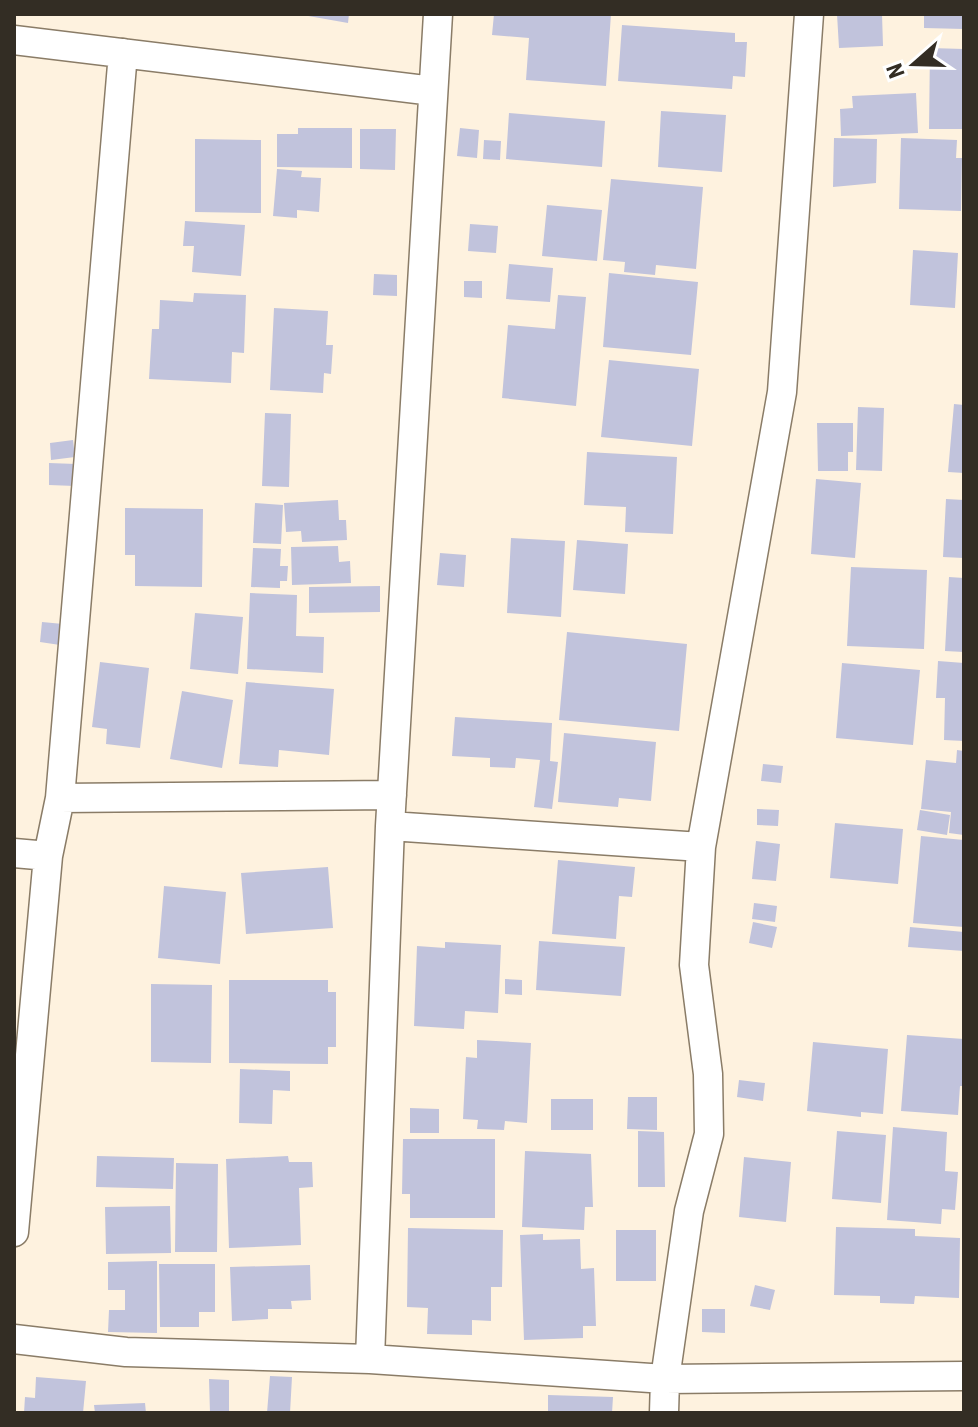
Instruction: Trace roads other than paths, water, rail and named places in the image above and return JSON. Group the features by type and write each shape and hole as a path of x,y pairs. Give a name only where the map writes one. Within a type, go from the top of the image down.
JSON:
{"street":[{"path":"370,1359 390,826 438,14"},
{"path":"664,1413 665,1379 689,1211 709,1134 708,1074 694,965 701,847 782,392 809,14"},
{"path":"14,40 433,91"},
{"path":"14,1232 18,1158 48,856 60,798 123,53"},
{"path":"60,798 392,795"},
{"path":"390,826 701,847"},
{"path":"14,853 48,856"},
{"path":"14,1339 126,1352 370,1359 665,1379 964,1376"}]}
